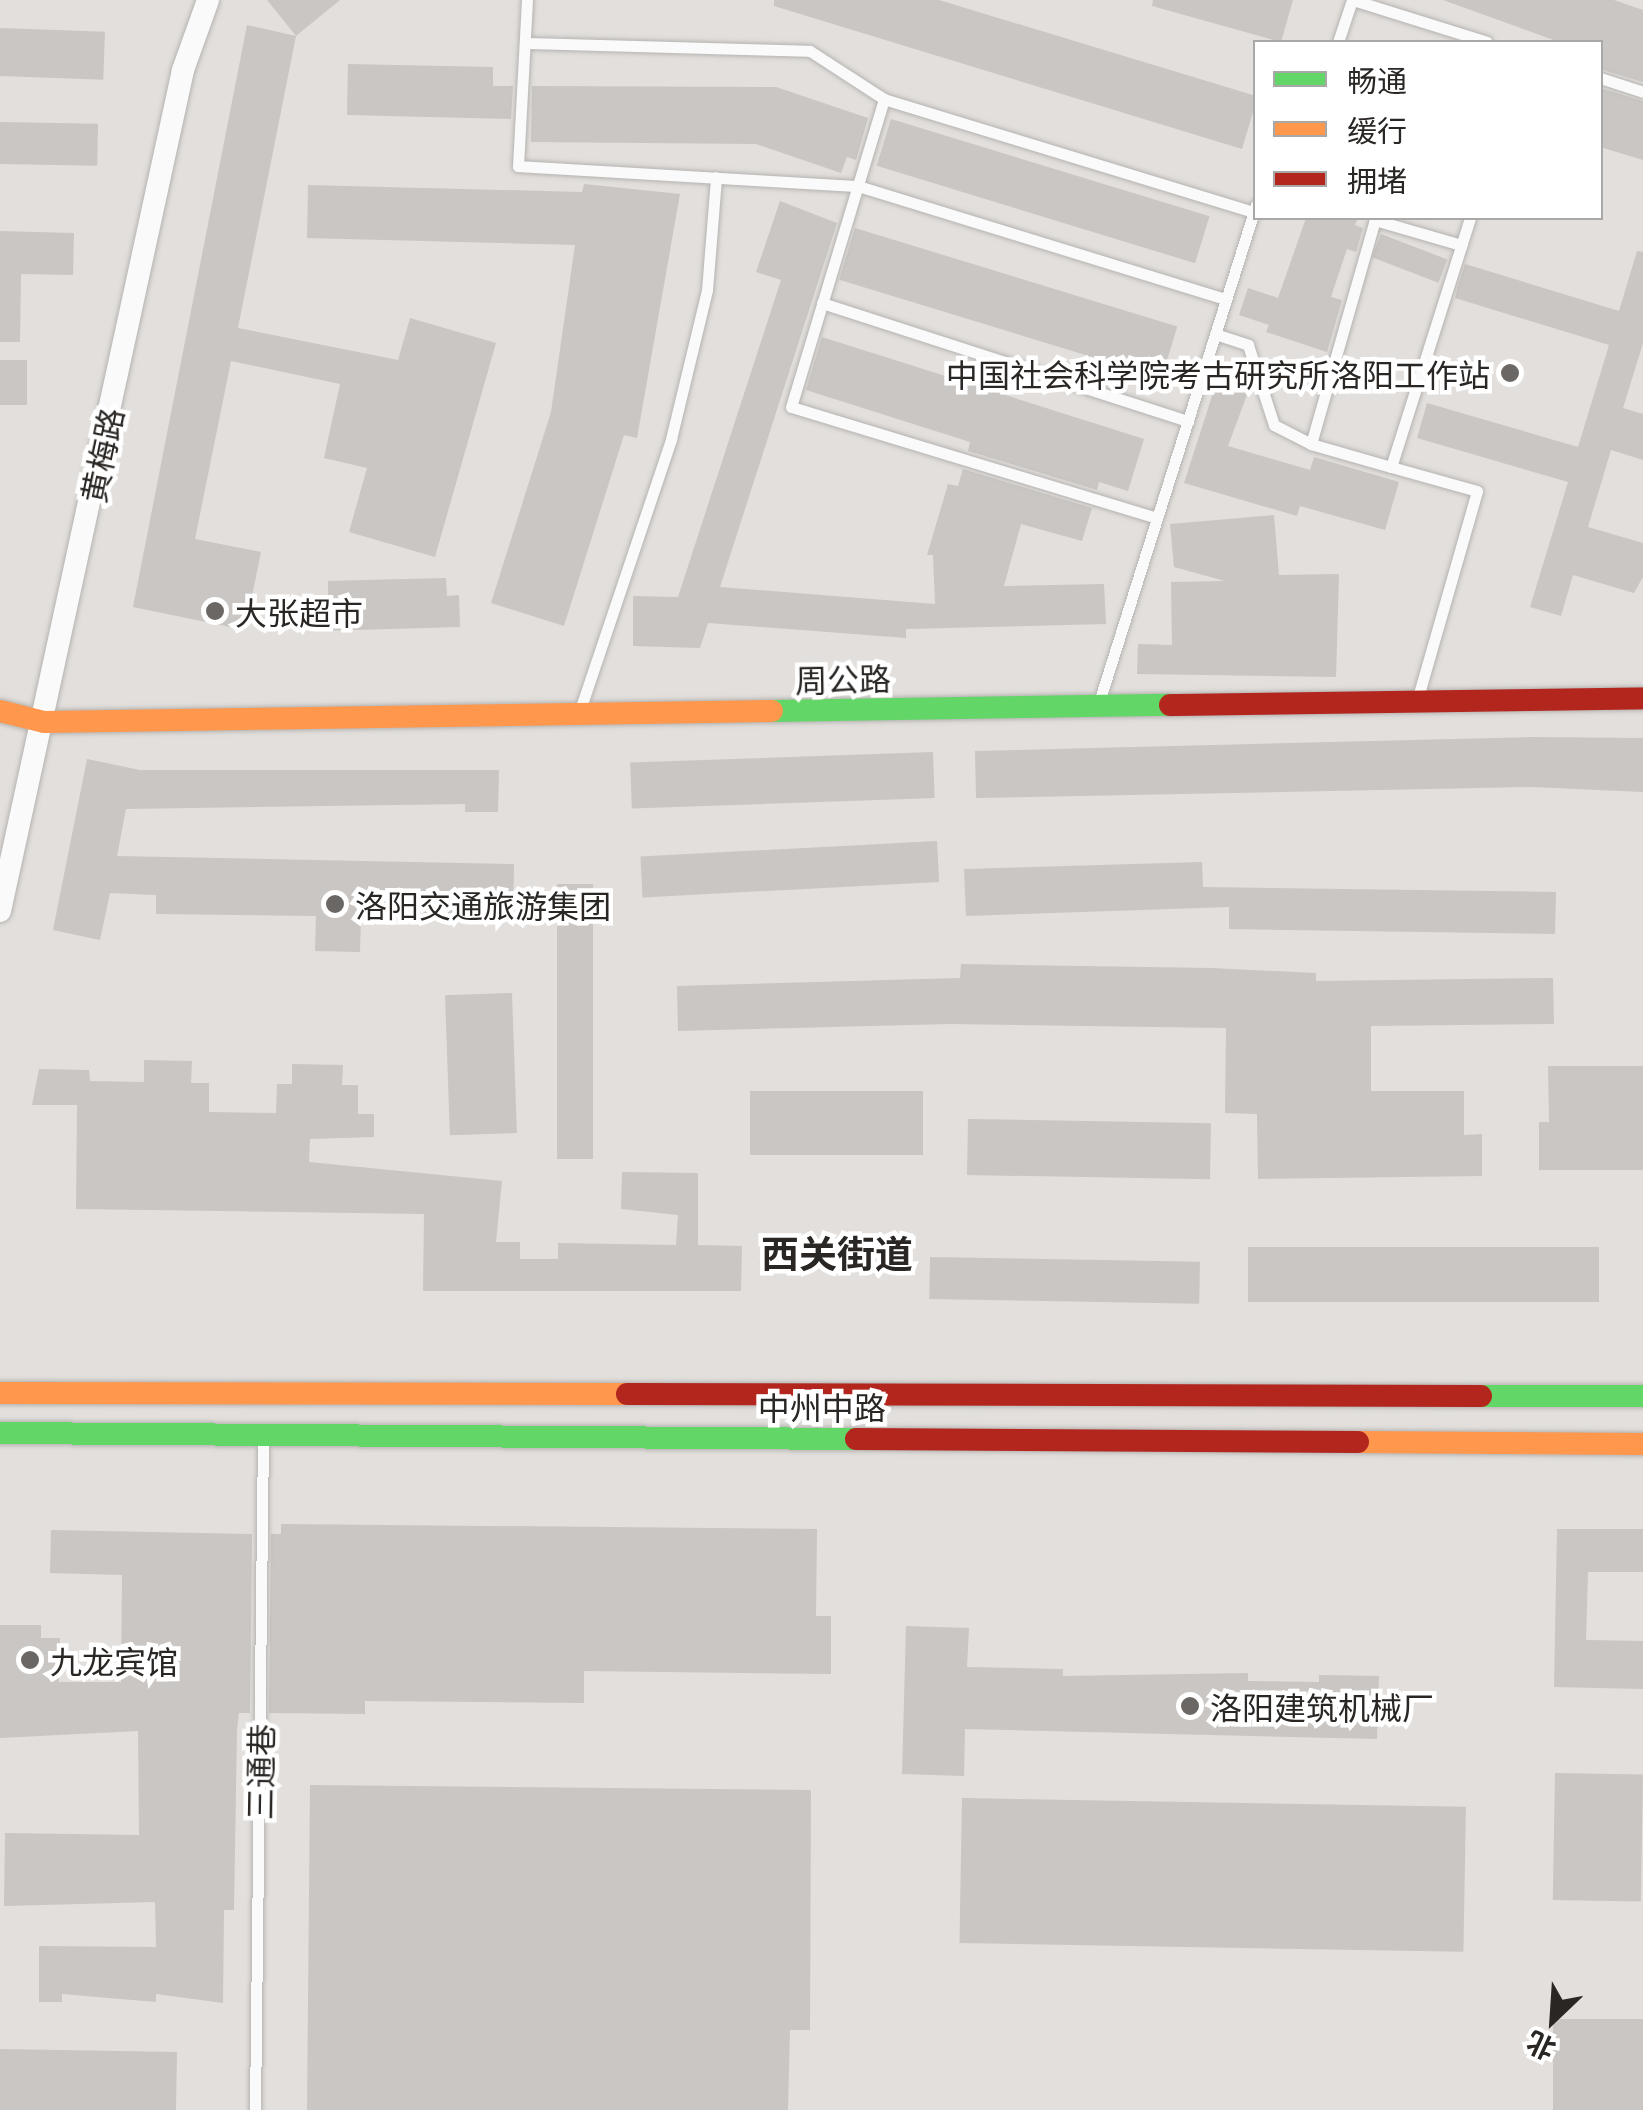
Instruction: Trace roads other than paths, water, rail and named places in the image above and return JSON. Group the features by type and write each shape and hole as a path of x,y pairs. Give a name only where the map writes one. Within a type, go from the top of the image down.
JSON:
{"main road":[{"name":"周公路","path":"0,711 44,722 1643,698"},
{"name":"中州中路","path":"0,1393 1643,1396"},
{"name":"中州中路","path":"0,1433 1643,1444"}],"street":[{"name":"黄梅路","path":"0,911 183,70 208,0"}],"lane":[{"path":"528,0 518,166 858,186 1226,299"},
{"path":"1339,40 1352,0 1481,40"},
{"path":"525,43 810,51 884,100 1253,208"},
{"path":"1603,79 1643,92"},
{"path":"884,100 791,407 1157,518"},
{"path":"578,714 671,439 706,290 716,177"},
{"path":"1098,706 1253,211"},
{"path":"1311,444 1375,220 1462,245"},
{"path":"1391,466 1469,220"},
{"path":"822,303 1188,421"},
{"path":"1215,334 1248,345 1274,425 1311,444 1477,491 1417,702"},
{"name":"三通巷","path":"255,2110 263,1435"}],"place":[{"name":"中国社会科学院考古研究所洛阳工作站","path":"1510,373"},
{"name":"大张超市","path":"215,611"},
{"name":"洛阳交通旅游集团","path":"335,904"},
{"name":"九龙宾馆","path":"30,1660"},
{"name":"洛阳建筑机械厂","path":"1190,1706"}],"district":[{"name":"西关街道","path":"837,1252"}]}
